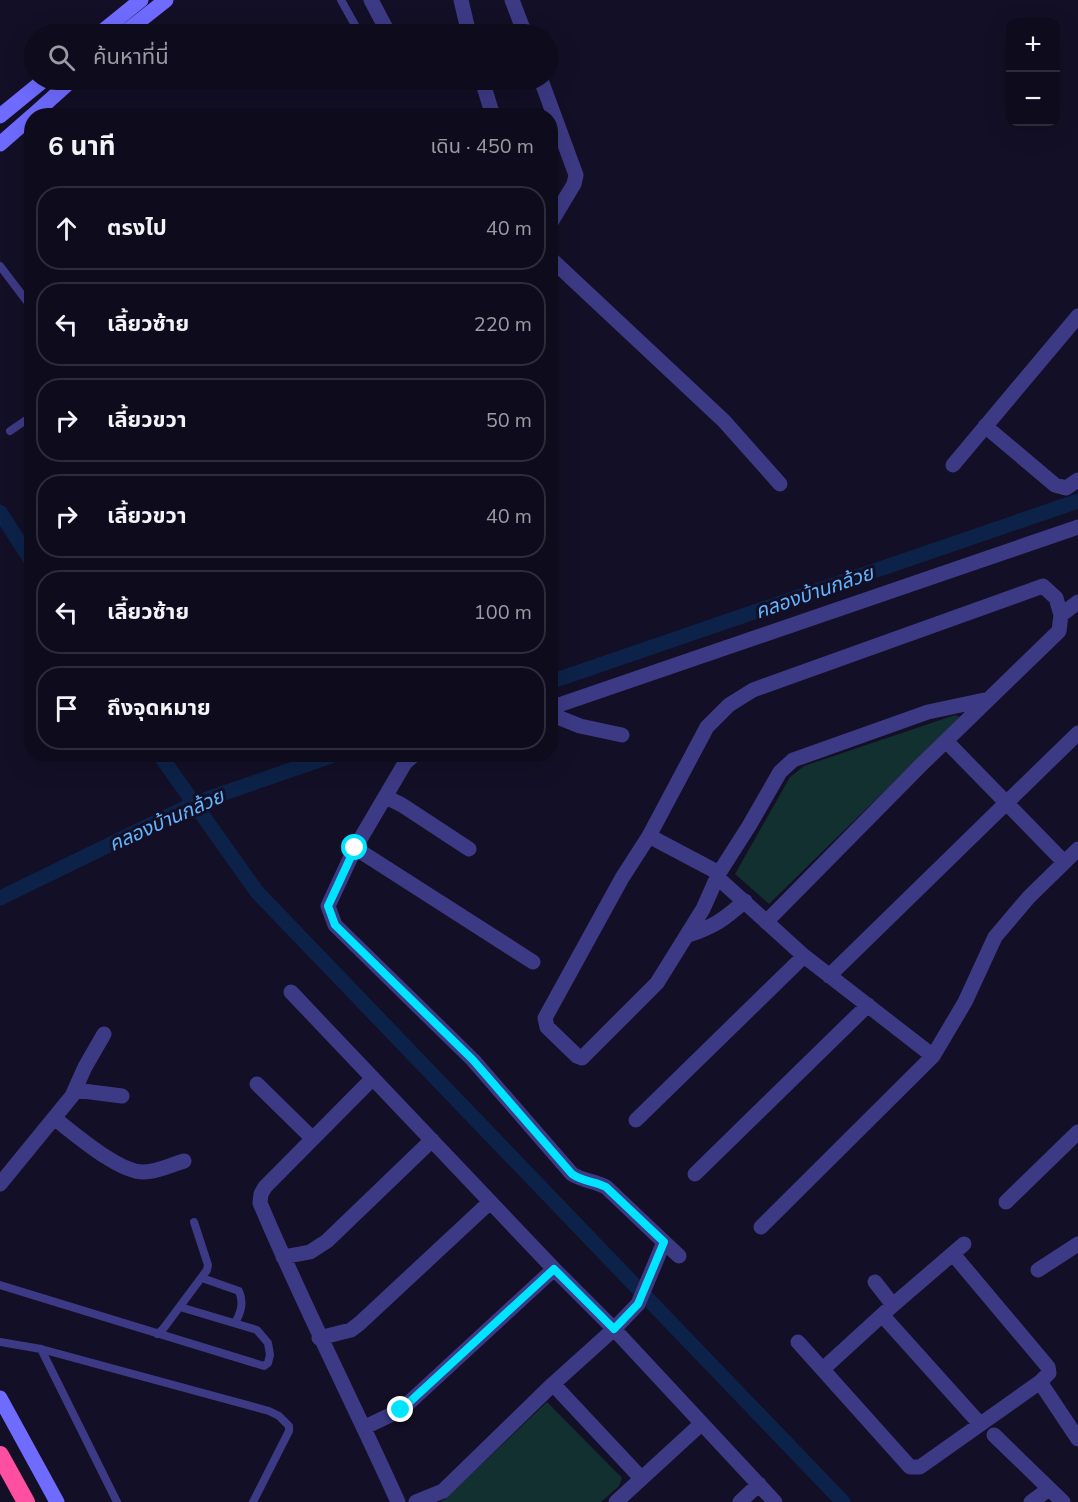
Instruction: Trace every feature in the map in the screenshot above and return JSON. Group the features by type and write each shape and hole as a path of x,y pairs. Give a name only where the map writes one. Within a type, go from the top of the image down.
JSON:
{"highway":[{"path":"0,1455 26,1502"}],"street":[{"path":"111,24 141,0"},
{"path":"138,24 166,0"},
{"path":"371,0 383,24"},
{"path":"461,0 467,24"},
{"path":"512,0 521,24"},
{"path":"0,116 32,90"},
{"path":"41,108 61,90"},
{"path":"485,90 491,108"},
{"path":"546,90 552,108"},
{"path":"0,144 24,123"},
{"path":"558,125 576,175 574,184 558,211"},
{"path":"558,265 724,421 780,484"},
{"path":"953,465 1078,316"},
{"path":"984,426 1055,485 1066,488 1078,480"},
{"path":"558,705 1078,527"},
{"path":"766,922 1059,631 1061,615 1056,598 1043,586 753,690 729,705 707,727 649,836 622,878 545,1018 547,1027 577,1056 582,1058 657,982 703,909 718,875 780,772 793,760 928,712 989,699"},
{"path":"1061,615 1078,602"},
{"path":"558,717 580,726 622,735"},
{"path":"830,976 1078,733"},
{"path":"947,742 1064,862"},
{"path":"406,762 355,848 328,906 335,925 473,1060 572,1174 581,1179 598,1182 606,1187 679,1256"},
{"path":"386,797 469,849"},
{"path":"649,836 718,875 804,956 933,1056"},
{"path":"355,848 533,962"},
{"path":"761,1227 933,1056 965,1002 995,937 1029,897 1078,849"},
{"path":"686,936 710,928 726,919 745,901"},
{"path":"636,1120 804,956"},
{"path":"291,992 614,1329 775,1502"},
{"path":"695,1174 868,1005"},
{"path":"0,1184 75,1090 104,1034"},
{"path":"373,1078 265,1187 260,1203 319,1338 365,1427 398,1502"},
{"path":"257,1084 312,1138"},
{"path":"75,1090 122,1096"},
{"path":"54,1118 112,1161 136,1172 156,1170 184,1161"},
{"path":"1006,1202 1078,1132"},
{"path":"283,1257 310,1252 327,1241 432,1140"},
{"path":"319,1338 351,1329 360,1323 490,1202"},
{"path":"416,1502 443,1491 638,1304 664,1242"},
{"path":"1038,1270 1078,1244"},
{"path":"798,1342 912,1468 920,1467 1040,1382 1049,1373 1048,1367 958,1249 823,1369"},
{"path":"365,1427 401,1410 554,1269"},
{"path":"875,1282 888,1310 980,1424"},
{"path":"1040,1382 1078,1439"},
{"path":"554,1384 641,1478"},
{"path":"0,1398 57,1502"},
{"path":"616,1502 701,1424"},
{"path":"994,1435 1062,1502"},
{"path":"740,1502 759,1484"},
{"path":"1031,1502 1049,1489"}],"lane":[{"path":"341,0 354,24"},
{"path":"0,266 4,278 24,299"},
{"path":"10,431 24,421"},
{"path":"157,1334 202,1278 208,1265 194,1222"},
{"path":"202,1278 239,1291 242,1297 242,1310 235,1323"},
{"path":"0,1285 264,1366 268,1363 270,1355 268,1343 257,1330 180,1307"},
{"path":"0,1342 41,1350 268,1411 279,1416 289,1426 289,1431 253,1502"},
{"path":"41,1350 117,1502"}],"green space":[{"path":"955,715 960,717 769,904 735,874 790,777 804,766"},
{"path":"547,1402 622,1478 619,1486 601,1502 439,1502 445,1499"}],"waterway":[{"name":"คลองบ้านกล้วย","path":"558,679 1078,501"},
{"path":"0,512 24,550"},
{"path":"165,762 257,892 843,1502"},
{"name":"คลองบ้านกล้วย","path":"0,898 195,803 314,762"}],"route":[{"path":"355,848 328,906 335,925 473,1060 572,1174 581,1179 598,1182 606,1187 664,1242 638,1304 614,1329 554,1269 401,1410"}]}
